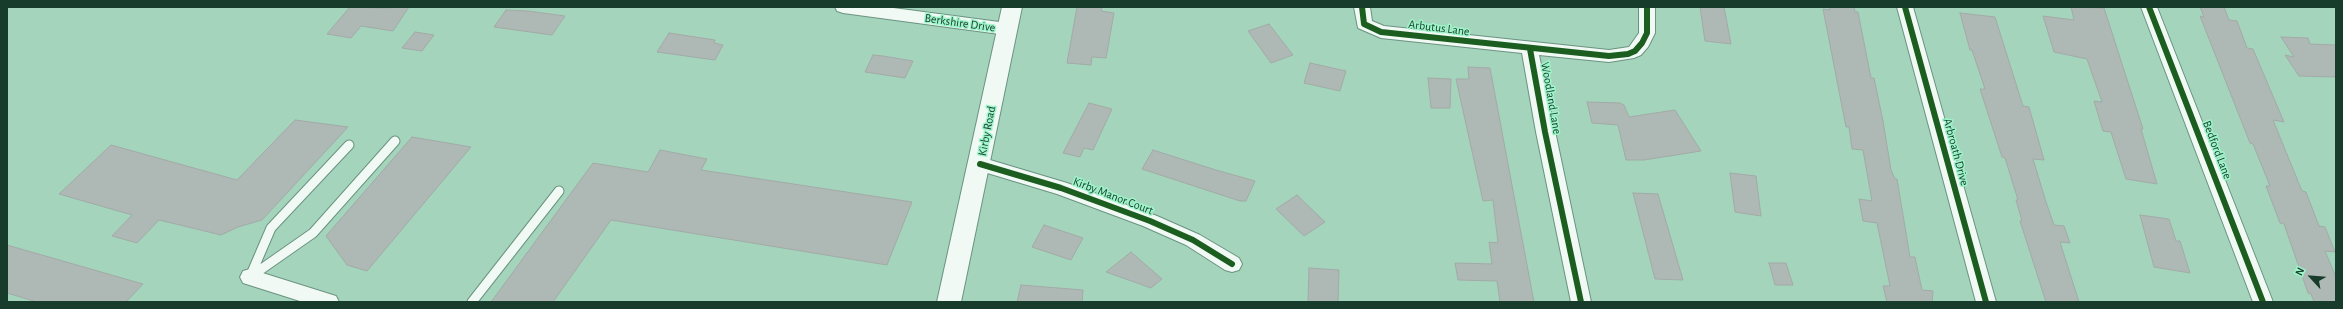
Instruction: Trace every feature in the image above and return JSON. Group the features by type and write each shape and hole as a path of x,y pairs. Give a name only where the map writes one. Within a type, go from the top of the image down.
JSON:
{"main road":[{"name":"Kirby Road","path":"949,302 980,164 1012,7"}],"street":[{"name":"Berkshire Drive","path":"844,7 1007,29"},
{"name":"Arbutus Lane","path":"1362,7 1364,24 1381,32 1530,48"},
{"name":"Woodland Lane","path":"1581,302 1545,132 1530,48 1609,56 1628,54 1636,50 1642,43 1647,33 1647,7"},
{"name":"Arbroath Drive","path":"1905,7 1986,302"},
{"name":"Bedford Lane","path":"2149,7 2263,302"},
{"name":"Kirby Manor Court","path":"980,164 1043,182 1150,221 1193,240 1232,264"},
{"path":"250,277 329,302"}],"lane":[{"path":"250,277 313,233 395,141"},
{"path":"250,277 271,228 349,145"},
{"path":"472,302 560,191"}],"building":[{"path":"350,7 409,7 393,31 361,26 351,38 327,34"},
{"path":"1077,7 1102,7 1101,11 1114,13 1106,58 1092,57 1091,65 1067,63"},
{"path":"1700,7 1724,7 1731,44 1705,41"},
{"path":"1829,7 1854,7 1855,12 1858,12 1871,78 1874,78 1883,121 1891,170 1895,179 1897,179 1910,257 1915,257 1922,290 1933,291 1932,302 1887,302 1883,286 1890,286 1877,223 1863,221 1859,199 1872,201 1863,150 1852,149 1849,127 1846,127 1823,9 1830,10"},
{"path":"2071,7 2104,8 2143,129 2141,129 2157,184 2126,179 2111,132 2103,131 2094,101 2102,102 2087,59 2054,52 2043,16 2074,20"},
{"path":"2200,7 2224,7 2229,20 2237,21 2247,48 2253,49 2284,122 2273,120 2302,191 2306,192 2319,226 2325,227 2335,252 2325,251 2336,277 2336,302 2314,302 2311,294 2308,293 2284,224 2280,223 2266,186 2270,186 2253,144 2250,143 2200,16 2204,17"},
{"path":"506,10 528,11 565,16 552,35 494,27"},
{"path":"1960,13 1995,17 2023,106 2029,107 2044,160 2033,159 2046,202 2054,225 2064,226 2070,243 2060,242 2079,302 2046,302 2020,221 2022,221 2016,200 2018,200 2005,158 2002,157 1980,89 1985,89 1972,50 1970,50"},
{"path":"1269,24 1293,55 1271,63 1248,31"},
{"path":"415,32 434,35 422,51 402,48"},
{"path":"669,33 715,40 714,43 723,45 715,60 657,52"},
{"path":"2281,37 2308,38 2310,44 2336,45 2336,77 2299,76 2285,55 2294,57"},
{"path":"873,55 913,61 905,78 865,72"},
{"path":"1310,63 1346,71 1340,91 1304,83"},
{"path":"1468,67 1490,68 1534,302 1500,302 1497,281 1458,280 1455,263 1492,264 1489,242 1498,243 1493,200 1483,201 1456,79 1469,79"},
{"path":"1428,78 1451,79 1450,108 1431,108"},
{"path":"1587,102 1620,103 1624,105 1629,117 1675,110 1701,151 1644,160 1626,160 1618,125 1592,123"},
{"path":"1089,103 1112,109 1093,150 1084,148 1080,157 1063,153"},
{"path":"295,120 348,127 262,220 238,227 221,235 159,220 137,243 112,236 132,215 59,194 111,145 237,180"},
{"path":"412,137 471,147 367,271 347,265 326,236"},
{"path":"660,150 707,159 701,170 912,202 887,265 611,220 553,302 491,302 593,163 648,172"},
{"path":"1153,150 1255,181 1246,201 1240,201 1142,169"},
{"path":"1730,173 1756,176 1761,216 1735,212"},
{"path":"1633,193 1658,194 1683,280 1655,279"},
{"path":"1297,195 1325,222 1304,236 1276,209"},
{"path":"2140,215 2169,219 2176,241 2180,241 2190,273 2154,267"},
{"path":"1044,225 1083,238 1071,260 1032,247"},
{"path":"7,245 143,284 126,302 37,302 7,293"},
{"path":"1131,252 1162,279 1151,288 1106,272"},
{"path":"1769,263 1786,263 1793,285 1775,285"},
{"path":"1309,268 1339,270 1338,302 1308,302"},
{"path":"1021,285 1083,290 1082,302 1017,302"}],"cycle path":[{"path":"1362,7 1364,24 1381,32 1609,56 1628,54 1635,51 1642,43 1647,33 1647,7"},
{"path":"1905,7 1986,302"},
{"path":"2149,7 2263,302"},
{"path":"1530,49 1545,132 1581,302"},
{"path":"980,164 1061,188 1150,221 1193,240 1232,264"}]}
